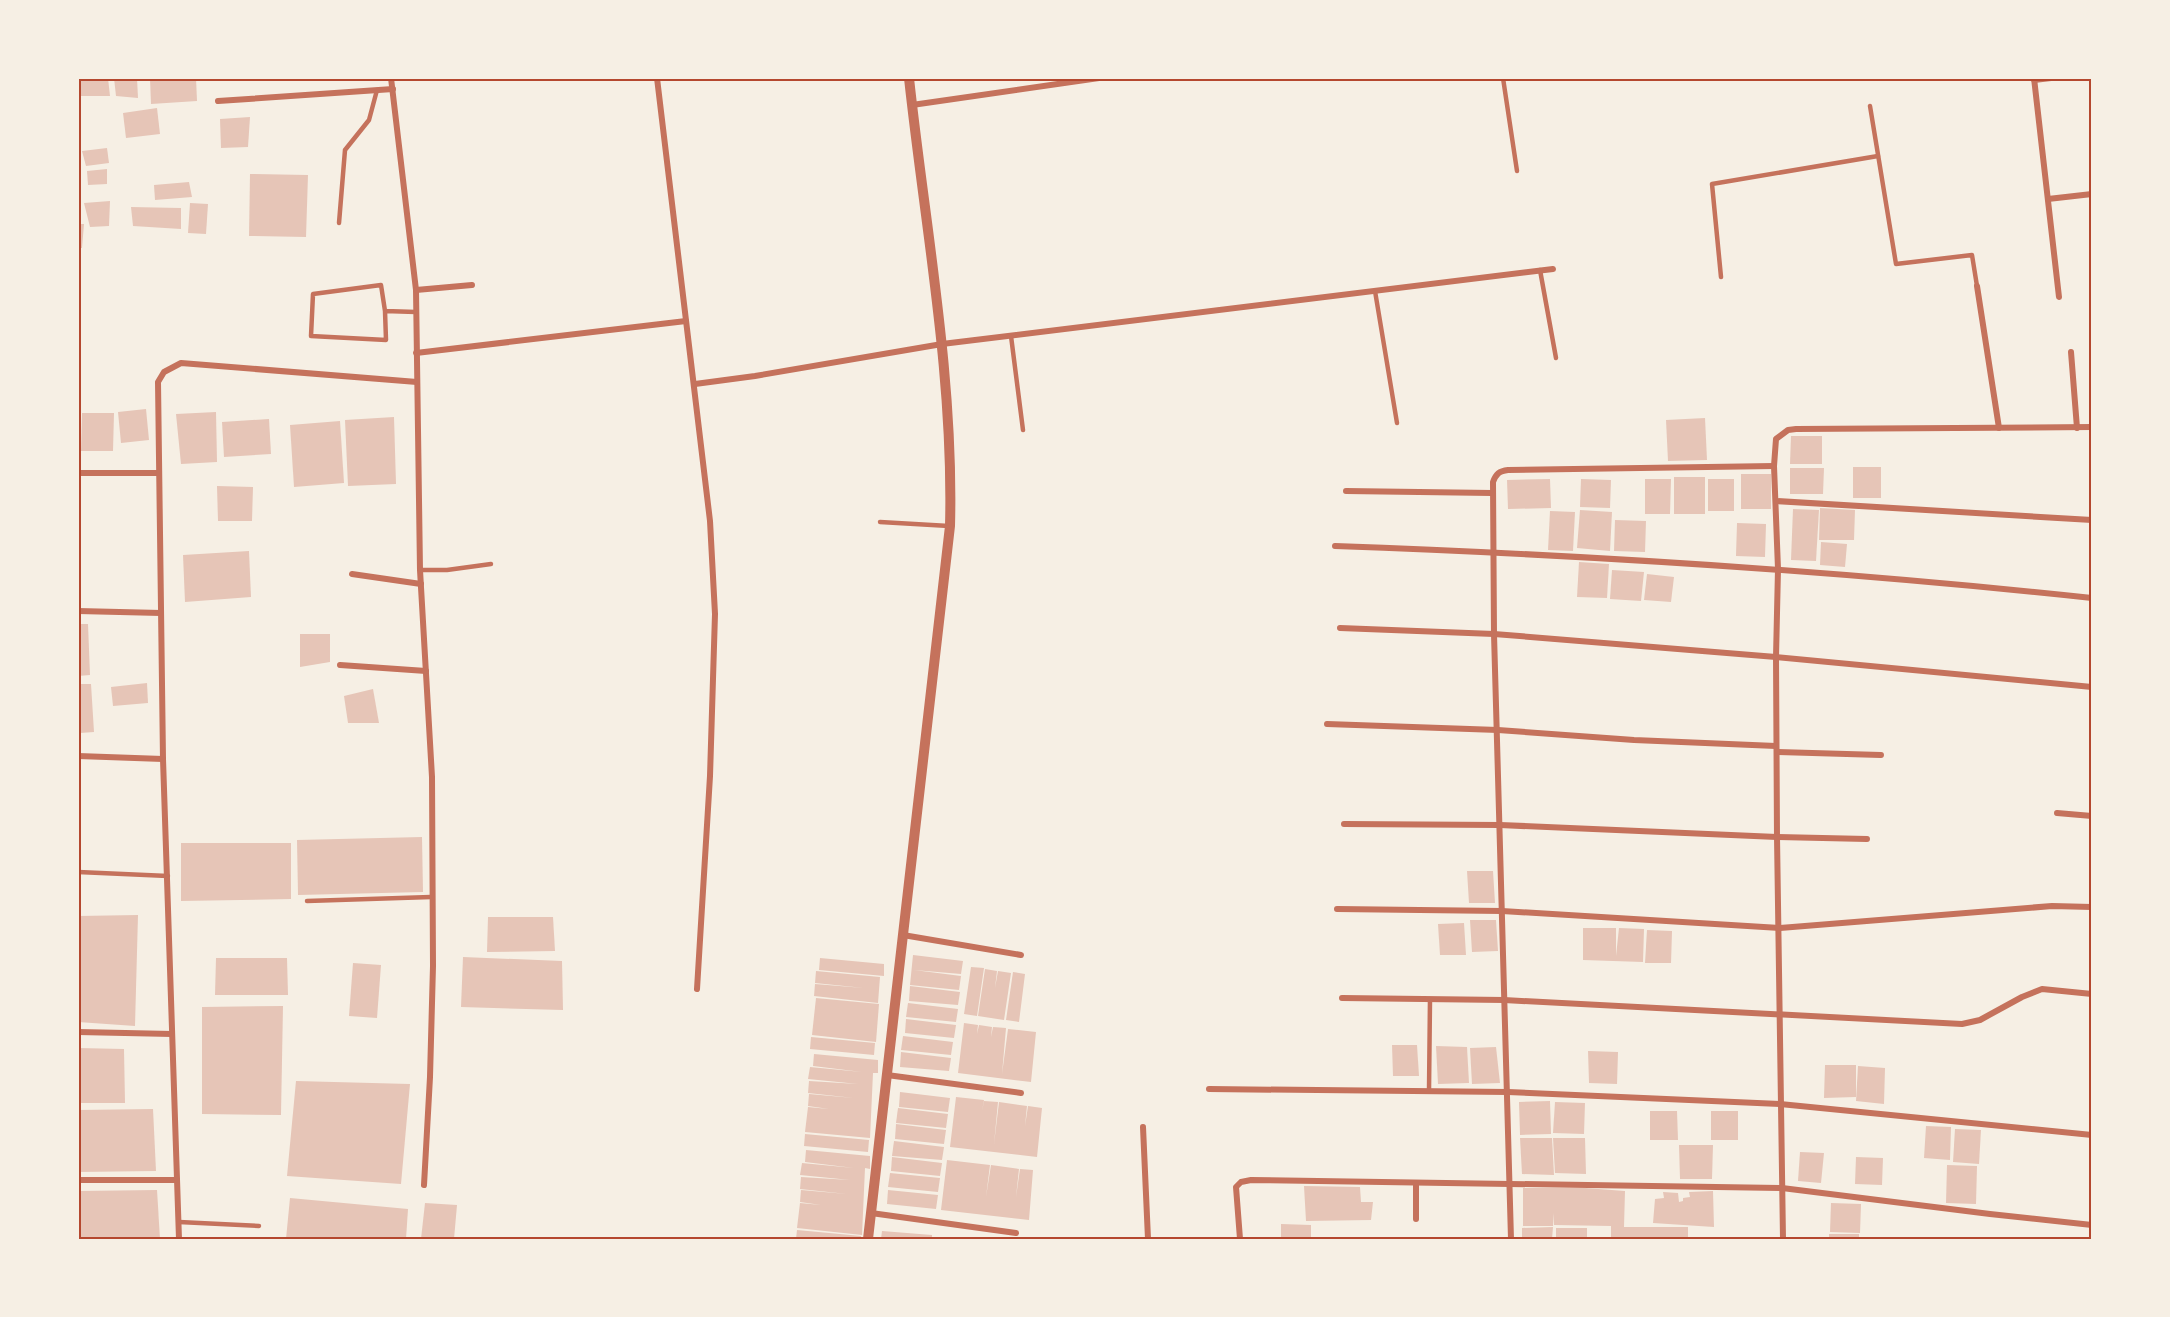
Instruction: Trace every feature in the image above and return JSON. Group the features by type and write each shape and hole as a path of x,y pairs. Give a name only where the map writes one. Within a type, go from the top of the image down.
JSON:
{"street":[{"path":"391,78 416,290 420,570 432,777 432,1011 424,1185"},
{"path":"657,78 710,521 715,614 710,776 697,989"},
{"path":"868,1239 950,526 951,472 942,344 909,78"},
{"path":"912,105 1099,78"},
{"path":"2051,78 2034,79 2059,297"},
{"path":"218,101 393,89"},
{"path":"2048,199 2092,194"},
{"path":"694,384 755,376 942,344 1553,269"},
{"path":"416,290 472,285"},
{"path":"1977,286 1999,428"},
{"path":"416,353 686,321"},
{"path":"2071,352 2077,428"},
{"path":"179,1239 163,759 158,382 164,372 181,363 417,382"},
{"path":"1783,1239 1776,749 1778,569 1774,466 1776,439 1788,430 2092,428"},
{"path":"1510,1239 1508,1092 1494,634 1492,493 1496,475 1508,470 1774,466"},
{"path":"78,473 158,473"},
{"path":"1346,491 1492,493"},
{"path":"1776,501 2092,520"},
{"path":"1335,546 1493,552 1778,569 2092,598"},
{"path":"352,574 421,584"},
{"path":"78,611 161,613"},
{"path":"1340,628 1494,634 1776,657 2092,687"},
{"path":"340,665 426,671"},
{"path":"1327,724 1498,730 1881,755"},
{"path":"78,756 163,759"},
{"path":"2057,813 2092,816"},
{"path":"1344,824 1500,825 1867,839"},
{"path":"1337,909 1502,911 1780,928 2052,906 2092,907"},
{"path":"903,935 1021,955"},
{"path":"1342,998 1504,1000 1962,1024 1980,1020 2042,988 2092,994"},
{"path":"78,1032 172,1034"},
{"path":"887,1075 1021,1093"},
{"path":"1209,1089 1508,1092 1780,1104 2092,1135"},
{"path":"1143,1127 1148,1239"},
{"path":"78,1180 177,1180"},
{"path":"1240,1239 1236,1187 1241,1182 1251,1180 1508,1182 1782,1188 2092,1225"},
{"path":"1416,1183 1416,1219"},
{"path":"870,1214 1016,1233"}],"lane":[{"path":"1503,78 1517,171"},
{"path":"339,223 345,150 369,120 377,90"},
{"path":"1870,106 1896,264 1972,255 1977,286"},
{"path":"1721,277 1712,184 1878,156"},
{"path":"1540,270 1556,358"},
{"path":"381,285 385,311 386,340 311,336 313,294 381,285"},
{"path":"1375,291 1396,423"},
{"path":"385,311 416,312"},
{"path":"1011,336 1023,430"},
{"path":"880,522 950,526"},
{"path":"420,570 447,570 491,564"},
{"path":"78,872 168,876"},
{"path":"307,901 431,897"},
{"path":"1429,1091 1430,999"},
{"path":"179,1222 259,1226"}],"building":[{"path":"80,78 108,78 110,96 81,96"},
{"path":"114,78 137,78 138,98 116,96"},
{"path":"150,78 196,78 197,101 151,104"},
{"path":"157,108 160,134 126,138 123,113"},
{"path":"250,117 248,147 221,148 220,119"},
{"path":"107,148 109,163 86,166 82,151"},
{"path":"107,169 107,184 88,185 87,171"},
{"path":"250,174 308,175 306,237 249,236"},
{"path":"189,182 192,197 155,200 154,185"},
{"path":"78,193 80,193 81,217 78,217"},
{"path":"110,201 109,226 90,227 84,203"},
{"path":"190,203 208,204 206,234 188,233"},
{"path":"131,207 181,208 181,229 133,226"},
{"path":"78,224 84,224 82,248 78,248"},
{"path":"146,409 149,440 121,443 118,412"},
{"path":"216,412 217,462 181,464 176,414"},
{"path":"82,413 114,413 113,451 81,451"},
{"path":"394,417 396,484 348,486 345,420"},
{"path":"1705,418 1707,460 1668,461 1666,420"},
{"path":"269,419 271,454 224,457 222,422"},
{"path":"340,421 344,483 294,487 290,425"},
{"path":"1791,436 1822,436 1822,464 1790,464"},
{"path":"1853,467 1881,467 1881,498 1853,498"},
{"path":"1790,468 1824,468 1823,494 1790,494"},
{"path":"1741,474 1771,474 1771,509 1741,509"},
{"path":"1674,477 1705,477 1705,514 1674,514"},
{"path":"1550,479 1551,508 1508,509 1507,480"},
{"path":"1581,479 1611,480 1610,508 1580,507"},
{"path":"1645,479 1671,479 1670,514 1645,514"},
{"path":"1708,479 1734,479 1734,511 1708,511"},
{"path":"217,486 253,487 252,521 218,521"},
{"path":"1820,508 1855,510 1854,540 1819,540"},
{"path":"1793,509 1819,510 1816,561 1791,560"},
{"path":"1580,510 1612,512 1610,551 1577,548"},
{"path":"1550,511 1575,512 1573,551 1548,550"},
{"path":"1615,520 1646,521 1645,552 1614,551"},
{"path":"1737,523 1766,524 1765,557 1736,556"},
{"path":"1821,542 1847,544 1845,567 1820,565"},
{"path":"249,551 251,597 185,602 183,555"},
{"path":"1579,562 1609,564 1607,598 1577,597"},
{"path":"1612,570 1644,572 1641,601 1610,599"},
{"path":"1647,574 1674,577 1671,602 1644,600"},
{"path":"78,624 88,624 90,675 78,676"},
{"path":"300,634 330,634 330,662 300,667"},
{"path":"147,683 148,703 113,706 111,687"},
{"path":"78,684 91,684 94,732 80,733"},
{"path":"373,689 379,723 348,723 344,696"},
{"path":"422,837 423,892 298,895 297,840"},
{"path":"181,843 291,843 291,899 181,901"},
{"path":"1467,871 1493,871 1495,903 1469,903"},
{"path":"138,915 135,1026 78,1022 78,916"},
{"path":"488,917 553,917 555,951 487,952"},
{"path":"1470,920 1496,920 1498,951 1472,952"},
{"path":"1464,923 1466,955 1440,955 1438,924"},
{"path":"1583,928 1616,928 1616,956 1619,928 1644,929 1643,962 1583,960"},
{"path":"1647,930 1672,931 1671,963 1645,963"},
{"path":"913,955 963,961 961,974 914,970 961,976 959,990 910,985"},
{"path":"463,957 562,961 563,1010 461,1007"},
{"path":"216,958 287,958 288,995 215,995"},
{"path":"820,958 884,964 884,976 819,970"},
{"path":"353,963 381,965 377,1018 349,1016"},
{"path":"971,967 984,968 977,1016 964,1014"},
{"path":"985,969 997,971 995,988 998,971 1011,973 1004,1020 978,1016"},
{"path":"816,971 880,977 878,1003 814,996 815,984 864,988 815,983"},
{"path":"1013,972 1025,974 1019,1022 1006,1020"},
{"path":"910,986 960,992 958,1005 909,1001"},
{"path":"816,998 879,1004 876,1042 812,1035"},
{"path":"908,1003 958,1009 956,1022 906,1017"},
{"path":"283,1006 281,1115 202,1114 202,1007"},
{"path":"906,1019 956,1025 954,1038 905,1033"},
{"path":"964,1023 978,1025 977,1034 979,1025 992,1027 991,1037 993,1027 1006,1028 1002,1074 1008,1029 1036,1032 1031,1082 958,1073"},
{"path":"903,1036 953,1042 951,1055 901,1050"},
{"path":"811,1037 875,1043 874,1055 810,1049"},
{"path":"1392,1045 1417,1045 1419,1076 1393,1076"},
{"path":"1436,1046 1467,1047 1469,1083 1438,1084"},
{"path":"1496,1047 1500,1083 1472,1084 1470,1048"},
{"path":"78,1048 124,1049 125,1103 78,1103"},
{"path":"1588,1051 1618,1052 1617,1084 1589,1083"},
{"path":"901,1052 951,1058 949,1071 900,1067"},
{"path":"814,1054 878,1060 878,1073 873,1073 870,1138 805,1132 808,1107 829,1109 808,1106 809,1094 854,1098 808,1093 809,1081 858,1084 808,1079 810,1067 862,1072 813,1066"},
{"path":"1825,1065 1856,1065 1856,1097 1824,1098"},
{"path":"1858,1066 1885,1068 1884,1104 1856,1101"},
{"path":"296,1081 410,1084 401,1184 287,1176"},
{"path":"900,1092 950,1098 948,1112 899,1107"},
{"path":"956,1097 984,1100 982,1111 984,1101 998,1102 994,1144 999,1102 1027,1106 1025,1126 1028,1106 1042,1108 1037,1157 950,1147"},
{"path":"1550,1101 1551,1134 1520,1135 1519,1102"},
{"path":"1555,1102 1585,1103 1584,1134 1553,1133"},
{"path":"898,1108 948,1114 946,1128 896,1123"},
{"path":"153,1109 156,1171 78,1172 78,1110"},
{"path":"1650,1111 1677,1111 1678,1140 1650,1140"},
{"path":"1711,1111 1738,1111 1738,1140 1711,1140"},
{"path":"896,1124 946,1130 944,1144 895,1139"},
{"path":"1926,1126 1951,1127 1950,1160 1924,1158"},
{"path":"1955,1129 1981,1130 1979,1164 1953,1162"},
{"path":"805,1134 869,1140 868,1152 804,1146"},
{"path":"1520,1138 1552,1138 1554,1175 1522,1174"},
{"path":"1553,1138 1585,1138 1586,1174 1555,1173"},
{"path":"894,1141 944,1147 942,1160 892,1156"},
{"path":"1679,1145 1713,1145 1712,1179 1680,1179"},
{"path":"806,1150 870,1156 870,1169 865,1168 862,1235 797,1228 800,1203 821,1205 800,1202 801,1190 847,1194 800,1189 801,1177 850,1180 800,1175 802,1163 854,1168 805,1162"},
{"path":"1800,1152 1824,1153 1821,1183 1798,1181"},
{"path":"892,1157 942,1163 940,1176 891,1171"},
{"path":"1856,1157 1883,1158 1882,1185 1855,1184"},
{"path":"947,1160 990,1165 986,1197 991,1165 1019,1169 1016,1197 1020,1169 1033,1170 1029,1220 941,1210"},
{"path":"1947,1165 1977,1166 1976,1204 1946,1203"},
{"path":"890,1173 940,1178 938,1192 888,1187"},
{"path":"1304,1186 1360,1187 1361,1202 1373,1202 1371,1220 1306,1221"},
{"path":"1523,1188 1585,1188 1625,1191 1624,1227 1688,1227 1688,1239 1611,1239 1611,1226 1554,1225 1554,1213 1553,1226 1523,1226"},
{"path":"157,1190 160,1239 78,1239 78,1191"},
{"path":"888,1190 938,1195 936,1209 887,1204"},
{"path":"1713,1191 1714,1227 1653,1223 1655,1199 1664,1198 1663,1192 1678,1193 1679,1202 1683,1201 1683,1198 1690,1197 1689,1192"},
{"path":"290,1198 408,1209 406,1239 286,1239"},
{"path":"425,1203 457,1205 454,1239 421,1239"},
{"path":"1831,1203 1861,1204 1860,1233 1830,1232"},
{"path":"1281,1224 1311,1225 1311,1239 1281,1239"},
{"path":"1553,1227 1552,1239 1522,1239 1522,1228"},
{"path":"1556,1228 1587,1228 1587,1239 1556,1239"},
{"path":"797,1230 861,1236 861,1239 796,1239"},
{"path":"882,1231 932,1235 932,1239 881,1239"},
{"path":"1829,1234 1859,1234 1859,1239 1829,1239"}]}
